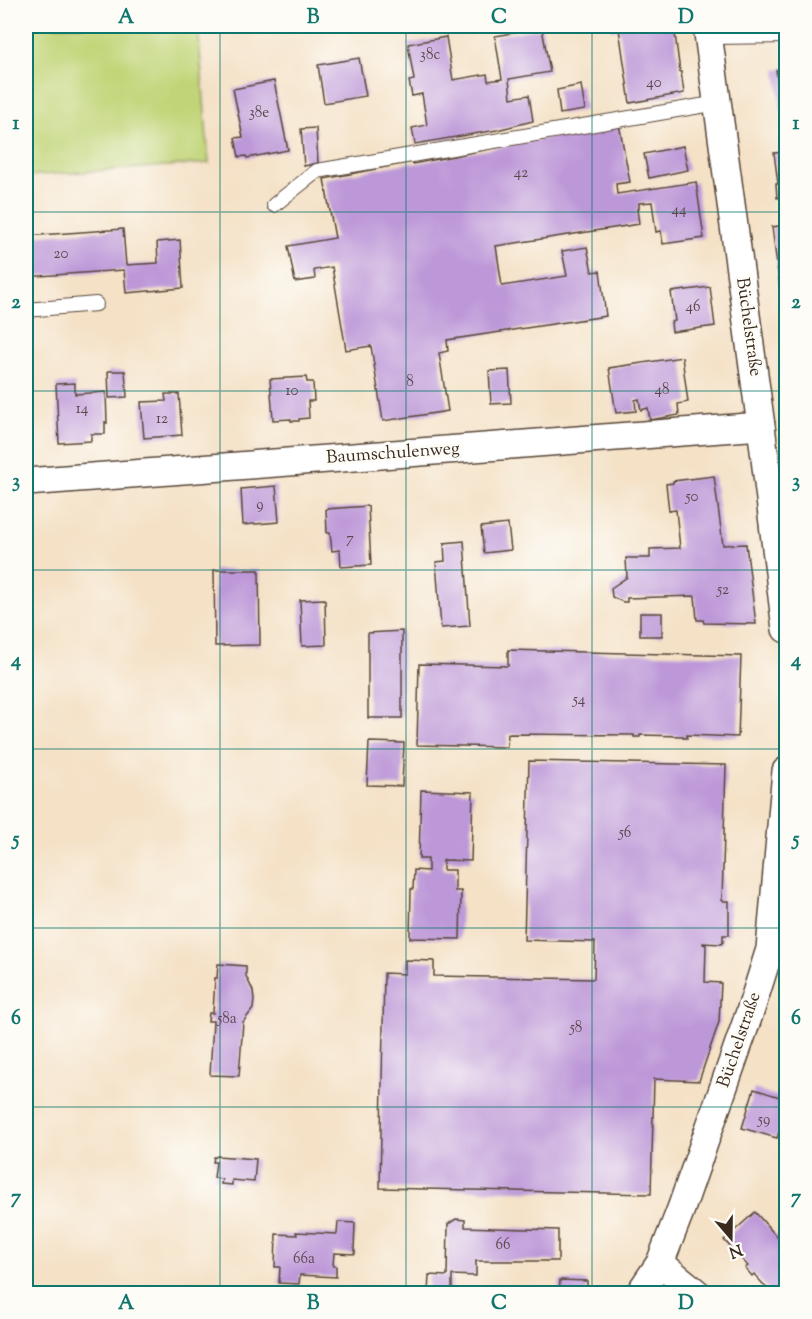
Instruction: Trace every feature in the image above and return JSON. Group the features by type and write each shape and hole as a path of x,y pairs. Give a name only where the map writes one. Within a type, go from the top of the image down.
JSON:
{"street":[{"name":"Büchelstraße","path":"708,31 785,599 786,629"},
{"name":"Baumschulenweg","path":"26,482 761,426"},
{"name":"Büchelstraße","path":"639,1293 660,1263 685,1198 770,949 786,771"},
{"path":"660,1263 698,1293"}],"lane":[{"path":"708,31 786,36"},
{"path":"274,205 317,171 718,103"},
{"path":"26,310 96,304"}],"green space":[{"path":"26,26 198,26 209,163 26,176"}],"building":[{"path":"611,26 674,26 684,93 630,103 619,29 611,30"},
{"path":"542,28 550,72 509,79 511,98 529,95 533,121 497,130 415,144 412,128 427,125 422,94 412,96 409,81 414,80 408,44 446,37 453,80 487,74 488,81 502,79 495,36"},
{"path":"359,58 366,96 324,103 318,65"},
{"path":"786,68 786,128 785,128 776,70"},
{"path":"274,81 288,150 247,158 246,156 239,157 235,138 243,137 233,89"},
{"path":"581,85 585,110 560,114 557,90"},
{"path":"619,124 630,182 616,184 617,194 696,182 704,238 663,244 661,231 656,232 652,202 639,203 639,209 637,209 639,224 496,246 502,286 567,276 562,251 587,247 592,272 600,271 606,316 447,340 448,351 439,353 448,411 383,421 371,346 346,350 332,267 314,270 315,279 295,282 288,246 335,238 324,179"},
{"path":"316,128 318,163 304,166 301,129"},
{"path":"683,146 688,170 649,178 644,154"},
{"path":"786,152 786,197 777,198 776,184 778,184 774,153"},
{"path":"786,225 786,287 780,288 772,227"},
{"path":"123,229 126,265 158,263 157,242 180,240 183,288 126,293 124,270 26,277 26,236"},
{"path":"710,287 715,326 672,332 671,322 675,321 671,292"},
{"path":"682,357 688,402 678,404 679,415 650,420 648,408 641,410 639,399 635,400 636,411 616,413 609,368"},
{"path":"509,370 511,403 491,404 489,371"},
{"path":"108,371 125,371 127,397 109,398"},
{"path":"306,377 307,382 313,382 314,401 308,401 309,418 299,419 299,421 273,420 270,379"},
{"path":"75,383 75,394 106,392 105,434 91,434 91,441 59,443 56,384"},
{"path":"165,394 179,394 182,435 144,438 141,402 166,401"},
{"path":"714,476 723,545 746,544 756,624 704,623 703,620 697,620 695,596 627,598 627,602 612,597 611,588 627,577 626,558 650,558 650,549 680,548 676,510 669,511 666,484 673,483 673,481"},
{"path":"276,486 279,522 243,525 241,489"},
{"path":"368,506 371,565 341,567 340,550 332,551 330,533 327,533 326,509"},
{"path":"508,524 511,550 484,553 481,527"},
{"path":"464,541 470,626 441,628 436,562 445,561 444,543"},
{"path":"214,570 259,570 260,645 215,646"},
{"path":"325,599 326,645 302,646 300,600"},
{"path":"640,613 662,613 662,636 640,636"},
{"path":"402,631 402,718 368,718 368,633"},
{"path":"508,650 741,656 738,737 508,734 507,747 417,745 419,664 508,666"},
{"path":"369,742 404,743 402,786 367,785"},
{"path":"529,761 726,765 722,901 729,901 729,935 723,935 721,944 703,943 706,945 705,982 721,983 719,1022 699,1081 654,1079 651,1194 380,1188 384,973 405,974 405,960 434,961 434,976 594,979 595,942 524,940"},
{"path":"421,790 473,792 471,861 443,860 443,870 455,870 455,891 461,891 460,939 410,938 411,889 413,889 414,870 428,871 428,859 419,859"},
{"path":"218,964 246,966 246,976 253,991 253,1009 243,1022 239,1076 210,1075 213,1021 208,1021 209,1013 213,1013"},
{"path":"754,1089 786,1099 786,1112 777,1138 742,1128"},
{"path":"214,1157 256,1159 254,1182 232,1180 232,1185 221,1184 222,1179 214,1178 216,1162 213,1162"},
{"path":"755,1212 786,1247 786,1294 772,1294 754,1274 752,1276 745,1268 748,1266 724,1240"},
{"path":"456,1219 465,1220 465,1227 558,1230 558,1261 476,1261 476,1276 452,1275 452,1294 428,1294 429,1275 447,1276 448,1224"},
{"path":"338,1222 355,1223 355,1254 334,1253 333,1266 336,1266 336,1277 300,1275 299,1284 279,1283 280,1267 275,1267 276,1234 297,1235 296,1232 337,1234"},
{"path":"560,1280 587,1281 587,1294 559,1294"}]}
